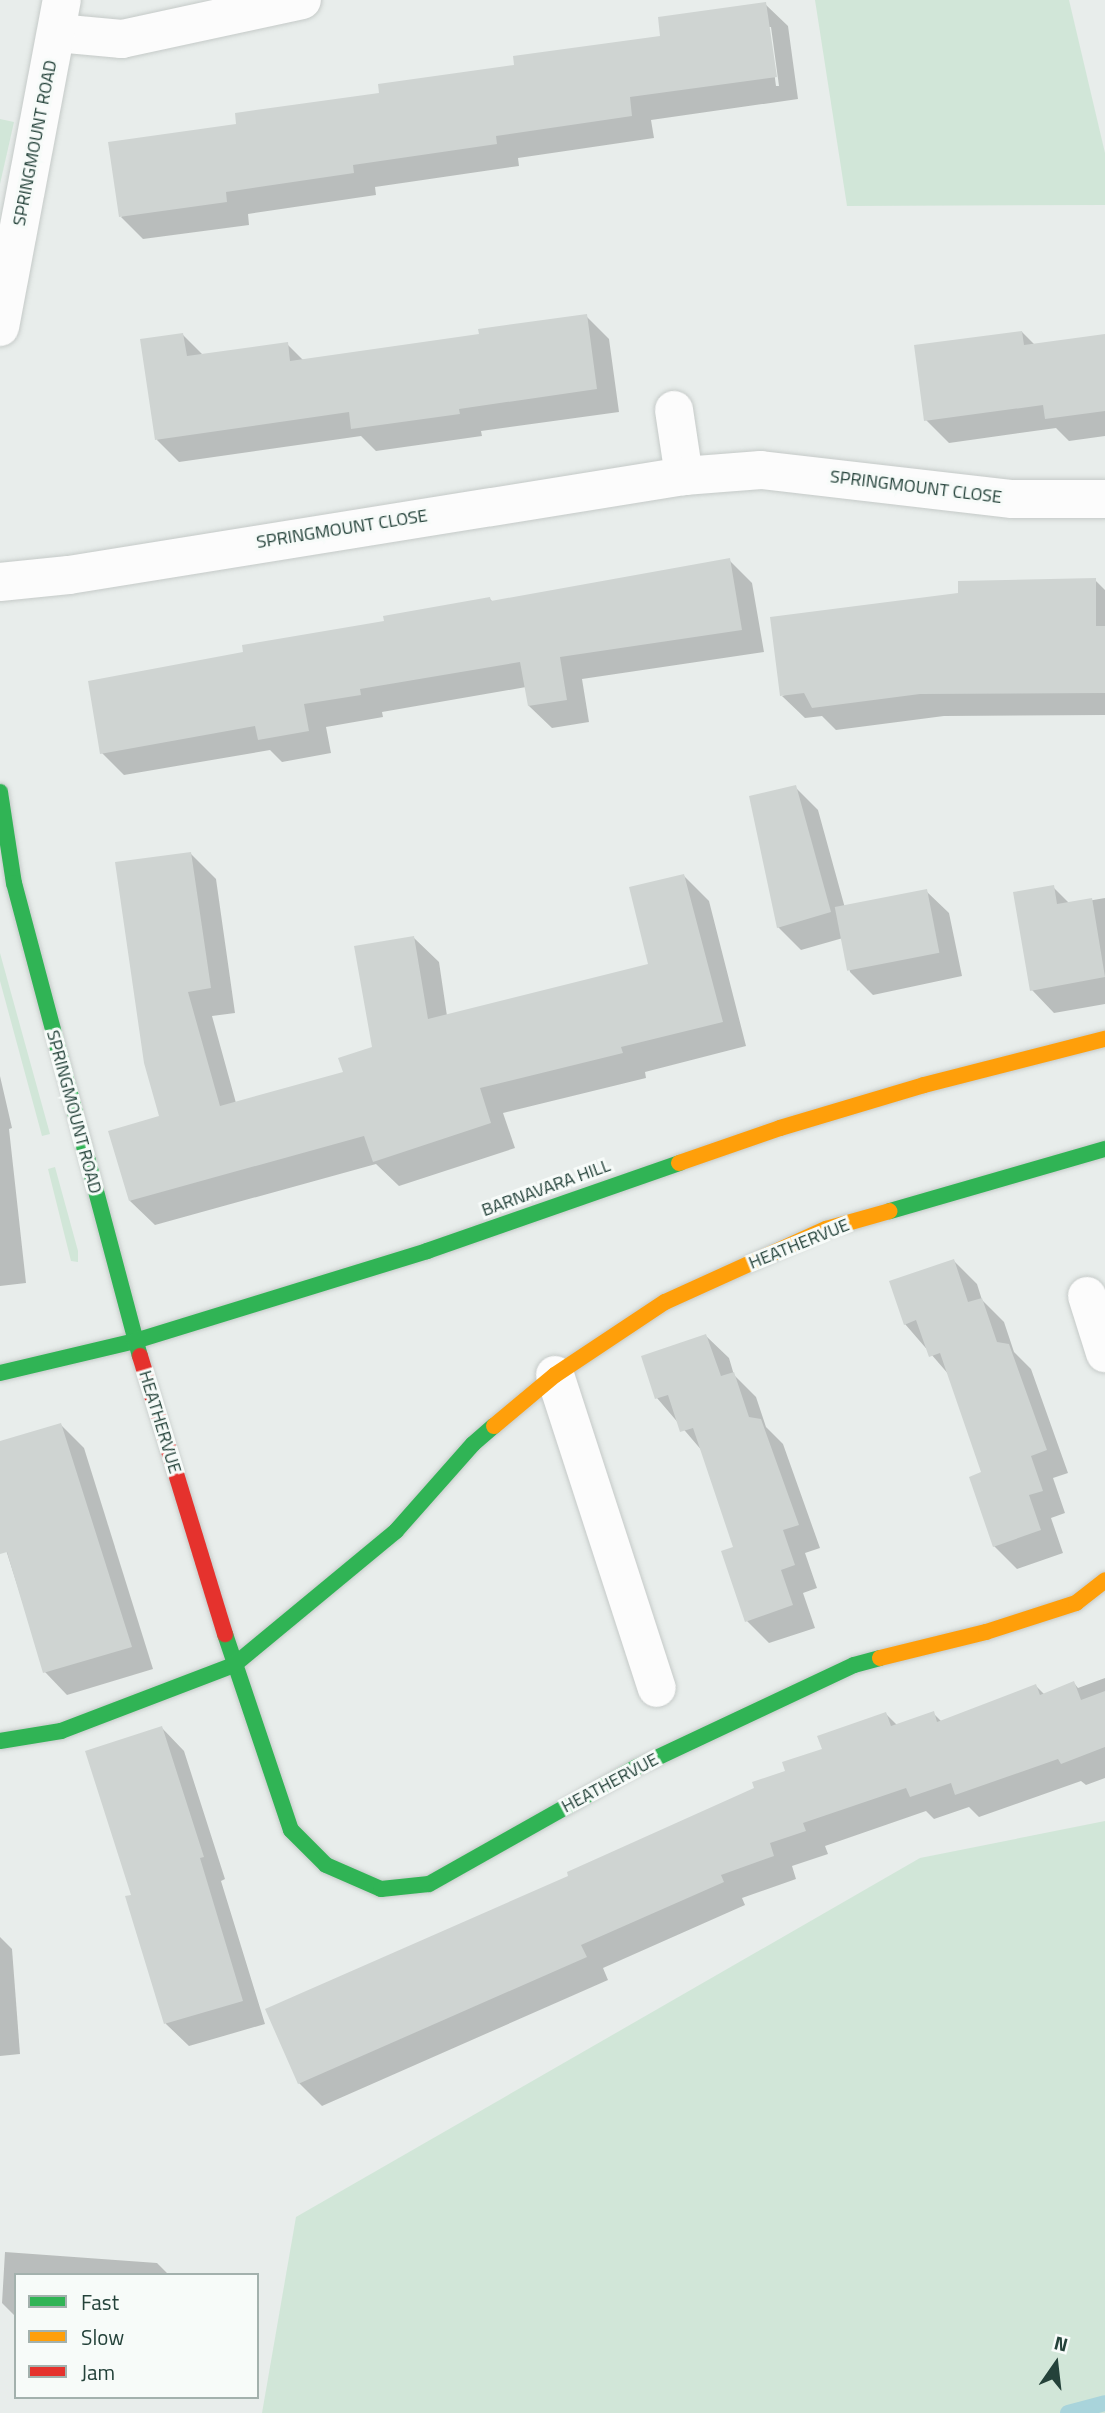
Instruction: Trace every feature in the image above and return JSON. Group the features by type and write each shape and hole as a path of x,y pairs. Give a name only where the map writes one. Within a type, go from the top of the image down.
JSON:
{"street":[{"path":"60,16 122,39 302,0"},
{"name":"SPRINGMOUNT ROAD","path":"0,327 60,16"},
{"path":"674,410 684,476"},
{"name":"SPRINGMOUNT CLOSE","path":"0,582 69,575 684,476 761,470 1012,499 1105,499"},
{"name":"SPRINGMOUNT ROAD","path":"0,792 7,885 135,1340"},
{"name":"BARNAVARA HILL","path":"0,1373 135,1340 427,1251 780,1128 924,1085 1105,1039"},
{"name":"HEATHERVUE","path":"0,1741 61,1731 234,1665 397,1531 473,1444 555,1375 666,1302 826,1229 1105,1149"},
{"path":"1087,1296 1105,1353"},
{"name":"HEATHERVUE","path":"135,1340 234,1665 291,1830 326,1865 381,1889 429,1884 635,1768 854,1665 986,1632 1076,1603 1105,1580"},
{"path":"555,1375 657,1688"}],"green space":[{"path":"815,0 1069,0 1105,153 1105,205 847,206"},
{"path":"0,119 14,122 0,184"},
{"path":"0,953 50,1134 42,1136 0,981"},
{"path":"55,1167 78,1251 78,1262 71,1261 48,1169"},
{"path":"1105,1821 1105,2413 262,2413 296,2217 920,1858"}],"building":[{"path":"766,2 777,77 630,97 632,116 496,136 497,144 353,165 354,173 226,192 227,202 119,217 108,142 236,124 235,113 379,93 378,84 514,65 513,56 660,36 658,17"},
{"path":"587,314 597,389 459,409 460,414 351,429 349,412 155,440 140,339 183,333 187,356 288,342 290,361 479,334 478,329"},
{"path":"1022,331 1024,345 1105,334 1105,411 1045,419 1043,405 924,421 914,345"},
{"path":"730,558 742,630 560,657 567,700 528,706 520,662 360,689 361,695 304,704 309,731 258,740 255,726 100,754 88,681 243,652 242,645 384,621 383,616 490,597 491,601"},
{"path":"1096,578 1096,626 1105,626 1105,693 920,694 812,708 804,693 780,696 770,617 958,593 958,581"},
{"path":"796,785 831,912 777,928 749,796"},
{"path":"191,852 211,988 188,992 220,1106 343,1072 338,1058 372,1047 354,946 414,936 428,1019 648,964 629,887 684,874 723,1022 621,1047 623,1053 480,1088 491,1123 373,1162 364,1136 129,1201 108,1131 159,1116 144,1063 115,862"},
{"path":"1054,885 1057,904 1092,898 1105,977 1030,991 1013,892"},
{"path":"927,889 939,953 847,971 835,907"},
{"path":"954,1259 968,1302 982,1298 997,1342 1009,1344 1047,1450 1031,1456 1043,1491 1029,1495 1041,1530 993,1547 969,1477 981,1472 940,1353 929,1357 916,1320 904,1325 889,1281"},
{"path":"706,1334 721,1376 734,1372 749,1417 761,1419 799,1525 783,1530 795,1565 781,1570 793,1605 745,1622 721,1551 733,1547 693,1428 680,1432 668,1395 655,1399 641,1356"},
{"path":"61,1423 132,1647 43,1673 7,1552 0,1554 0,1441"},
{"path":"1074,1681 1081,1700 1105,1691 1105,1747 1061,1764 1058,1759 955,1795 951,1783 910,1797 906,1788 803,1823 806,1831 770,1843 774,1856 721,1875 724,1882 581,1945 587,1957 298,2084 265,2009 568,1876 567,1872 754,1788 752,1782 785,1771 782,1762 822,1749 817,1736 886,1712 891,1726 934,1711 937,1722 1036,1684 1040,1695"},
{"path":"162,1726 204,1857 200,1858 243,2001 164,2024 125,1896 131,1895 85,1751"}],"waterway":[{"path":"1068,2413 1105,2403"}],"traffic: fast":[{"path":"0,792 14,883 140,1356"},
{"path":"890,1211 1105,1149"},
{"path":"0,1373 135,1341 427,1251 679,1163"},
{"path":"0,1741 61,1731 234,1665 396,1531 473,1444 494,1426"},
{"path":"225,1634 291,1830 326,1865 381,1889 429,1884 635,1768 854,1665 880,1658"}],"traffic: slow":[{"path":"679,1163 780,1128 924,1085 1105,1039"},
{"path":"494,1426 555,1375 665,1302 826,1229 890,1211"},
{"path":"880,1658 986,1632 1076,1603 1105,1580"}],"traffic: jam":[{"path":"140,1356 225,1634"}]}
